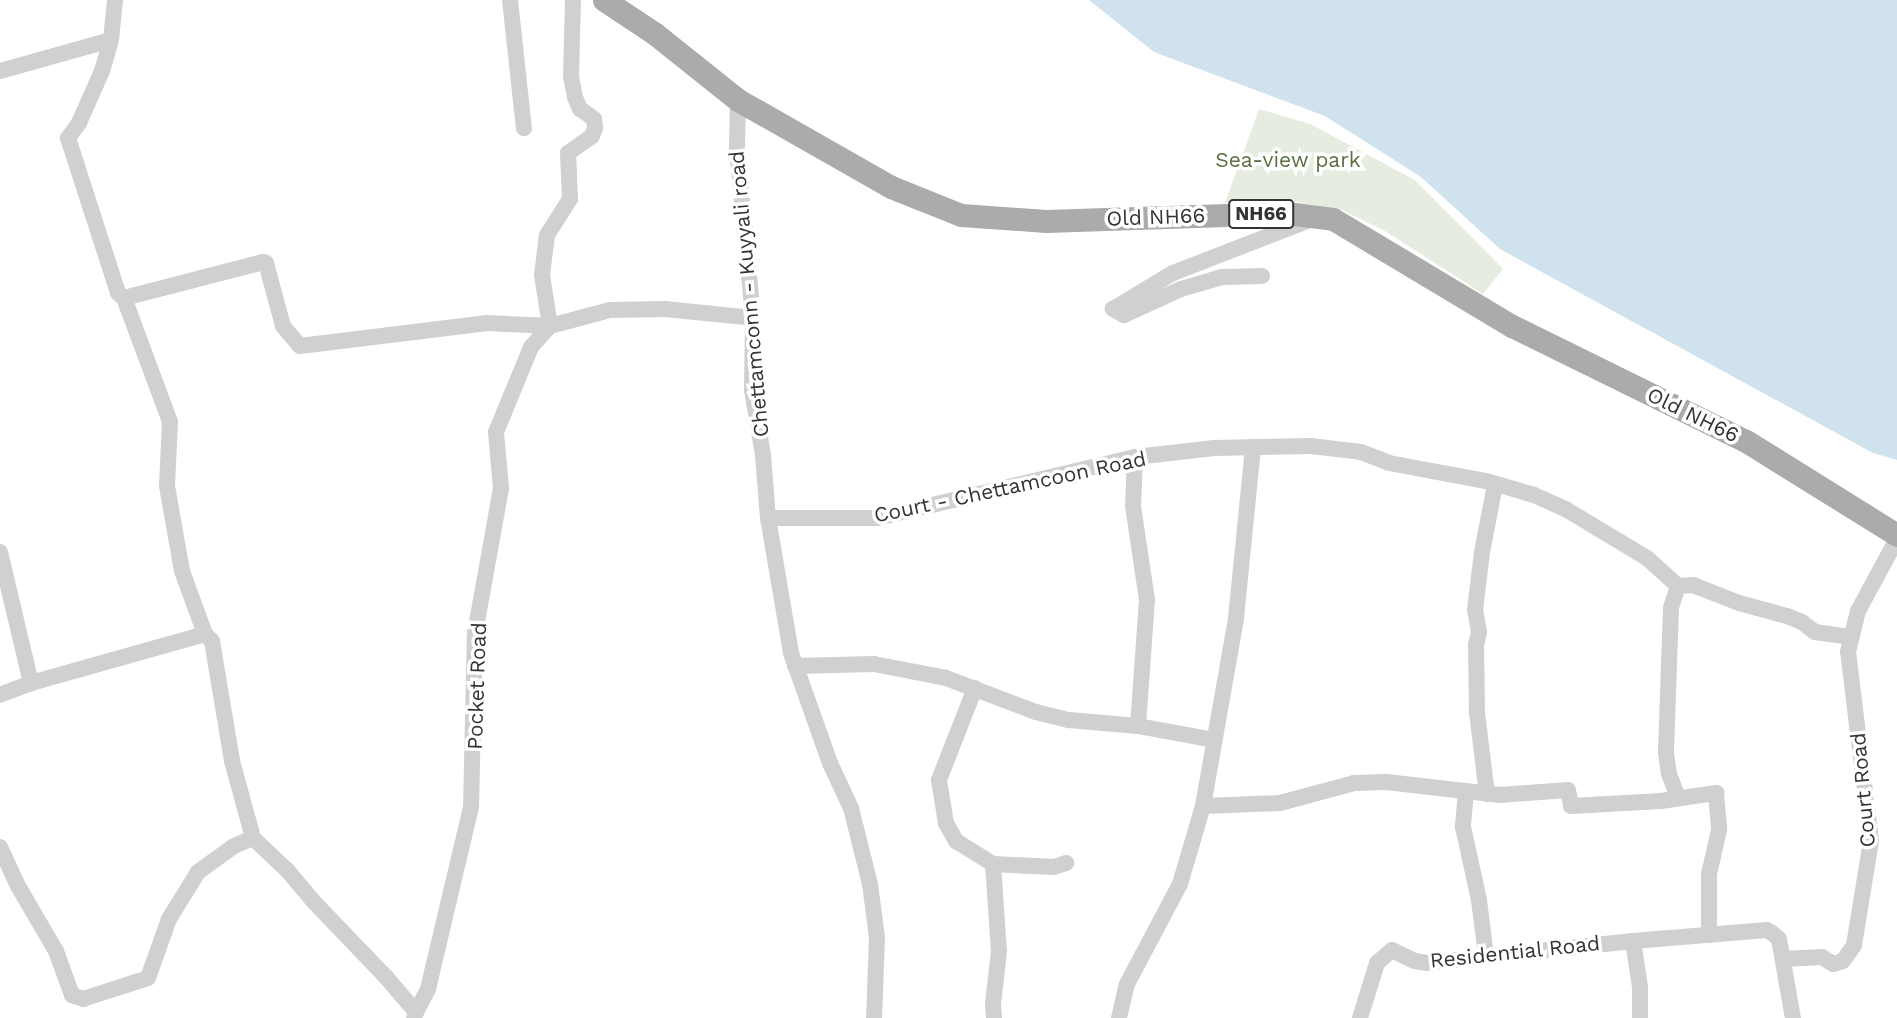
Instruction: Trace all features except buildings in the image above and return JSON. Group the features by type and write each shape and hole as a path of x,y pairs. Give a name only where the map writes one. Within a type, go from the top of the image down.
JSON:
{"main road":[{"name":"Old NH66","path":"604,0 654,33 738,100 891,187 961,215 1046,221 1287,213 1333,219 1512,326 1746,441 1897,537"}],"street":[{"path":"116,0 111,40 85,111 68,138 118,292 124,298 170,422 167,486 182,571 205,634 212,640 234,772 253,838 288,870 415,1015"},
{"path":"510,0 524,128"},
{"path":"550,326 542,275 547,235 570,199 568,153 587,141 595,128 594,119 580,109 571,76 573,0"},
{"path":"0,71 111,40"},
{"name":"Chettamconn - Kuyyali road","path":"738,100 736,136 753,318 752,390 763,455 768,518 783,620 795,666 830,763 851,808 870,884 877,937 874,1018"},
{"path":"1262,276 1222,276 1181,289 1124,315 1113,309 1173,273 1317,217"},
{"path":"124,298 263,262 266,263 283,326 300,346 486,323 550,326 610,310 665,309 753,318"},
{"name":"Pocket Road","path":"415,1015 428,989 471,807 475,633 500,488 496,432 531,347 550,326"},
{"name":"Court - Chettamcoon Road","path":"768,518 877,519 1135,457 1253,447 1311,446 1361,452 1389,463 1497,486"},
{"path":"1119,1018 1127,984 1180,884 1203,806 1240,587 1253,447"},
{"path":"1135,457 1133,506 1147,600 1138,726"},
{"path":"1487,794 1477,713 1476,645 1479,632 1475,610 1482,552 1497,486 1534,495 1567,510 1647,558 1678,586 1693,585 1739,603 1787,616 1802,622 1815,632 1852,637"},
{"name":"Court Road","path":"1783,959 1822,957 1833,964 1843,961 1854,945 1861,917 1870,832 1866,779 1848,652 1858,611 1897,537"},
{"path":"0,552 30,683"},
{"path":"1678,586 1671,608 1666,753 1669,774 1678,797"},
{"path":"0,695 30,683 205,634"},
{"path":"795,666 874,664 946,678 1037,712 1069,720 1138,726 1214,740"},
{"path":"975,688 939,780 946,823 956,841 993,864 1054,867 1066,863"},
{"path":"1203,806 1280,803 1342,786 1373,781 1487,794 1568,790 1571,806 1661,801 1716,793 1719,830 1709,874 1709,935"},
{"path":"1466,791 1465,839 1479,900 1486,956"},
{"path":"0,848 18,886 56,951 72,995 83,999 148,978 169,919 198,872 234,845 253,838"},
{"path":"993,864 999,951 994,1018"},
{"name":"Residential Road","path":"1360,1018 1377,963 1392,950 1415,961 1427,962 1767,930 1779,939 1793,1018"},
{"path":"1633,941 1640,987 1640,1018"}],"green space":[{"name":"Sea-view park","path":"1259,109 1310,124 1415,180 1503,269 1483,294 1385,231 1342,210 1292,201 1225,203"}],"water":[{"path":"1089,0 1897,0 1897,460 1873,453 1500,249 1421,177 1325,116 1154,52"}]}
